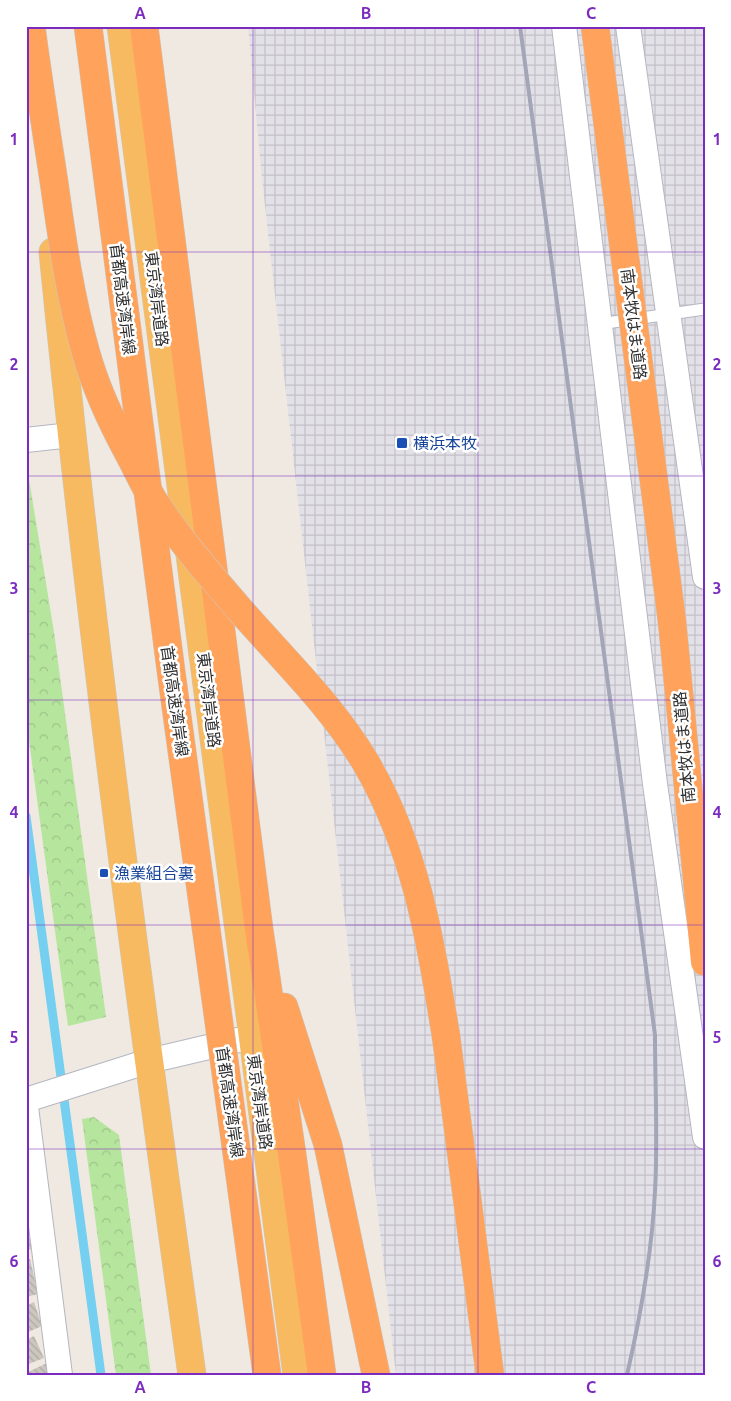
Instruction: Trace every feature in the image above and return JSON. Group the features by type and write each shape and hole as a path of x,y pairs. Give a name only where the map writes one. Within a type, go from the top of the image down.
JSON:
{"highway":[{"path":"31,26 72,435 149,1061 192,1375"},
{"path":"31,26 64,253 86,355 105,406 154,501 230,598 302,678 336,720 365,761 387,802 406,849 422,902 446,1036 490,1375"},
{"name":"首都高速湾岸線","path":"88,26 170,661 267,1375"},
{"name":"東京湾岸道路","path":"121,26 202,642 251,1037 297,1375"},
{"path":"144,26 259,929 322,1375"},
{"name":"南本牧はま道路","path":"595,26 672,621 705,962"},
{"name":"南本牧はま道路","path":"672,621 705,796"},
{"path":"259,929 328,1145 376,1375"}],"street":[{"path":"564,26 655,784 705,1137"},
{"path":"628,26 705,577"},
{"path":"26,440 72,435"},
{"path":"26,1100 149,1061 251,1037"},
{"path":"26,1107 60,1375"}],"lane":[{"path":"599,324 705,309"}],"shaded area":[{"path":"248,26 705,26 705,1375 396,1375 262,179"}],"green space":[{"path":"26,479 29,479 54,632 106,1017 68,1026 26,719"},
{"path":"94,1117 119,1135 151,1375 116,1375 82,1119"}],"building":[{"path":"26,1228 33,1248 26,1251"},
{"path":"30,1259 38,1294 26,1297 26,1260"},
{"path":"34,1302 42,1326 26,1333 26,1306"},
{"path":"34,1336 44,1358 26,1365 26,1340"},
{"path":"49,1362 55,1375 26,1375 26,1373"}],"waterway":[{"path":"26,816 101,1375"}],"railway":[{"path":"520,26 655,1035 656,1172 654,1214 645,1283 627,1375"}],"place":[{"name":"横浜本牧","path":"402,443"},
{"name":"漁業組合裏","path":"104,873"}]}
